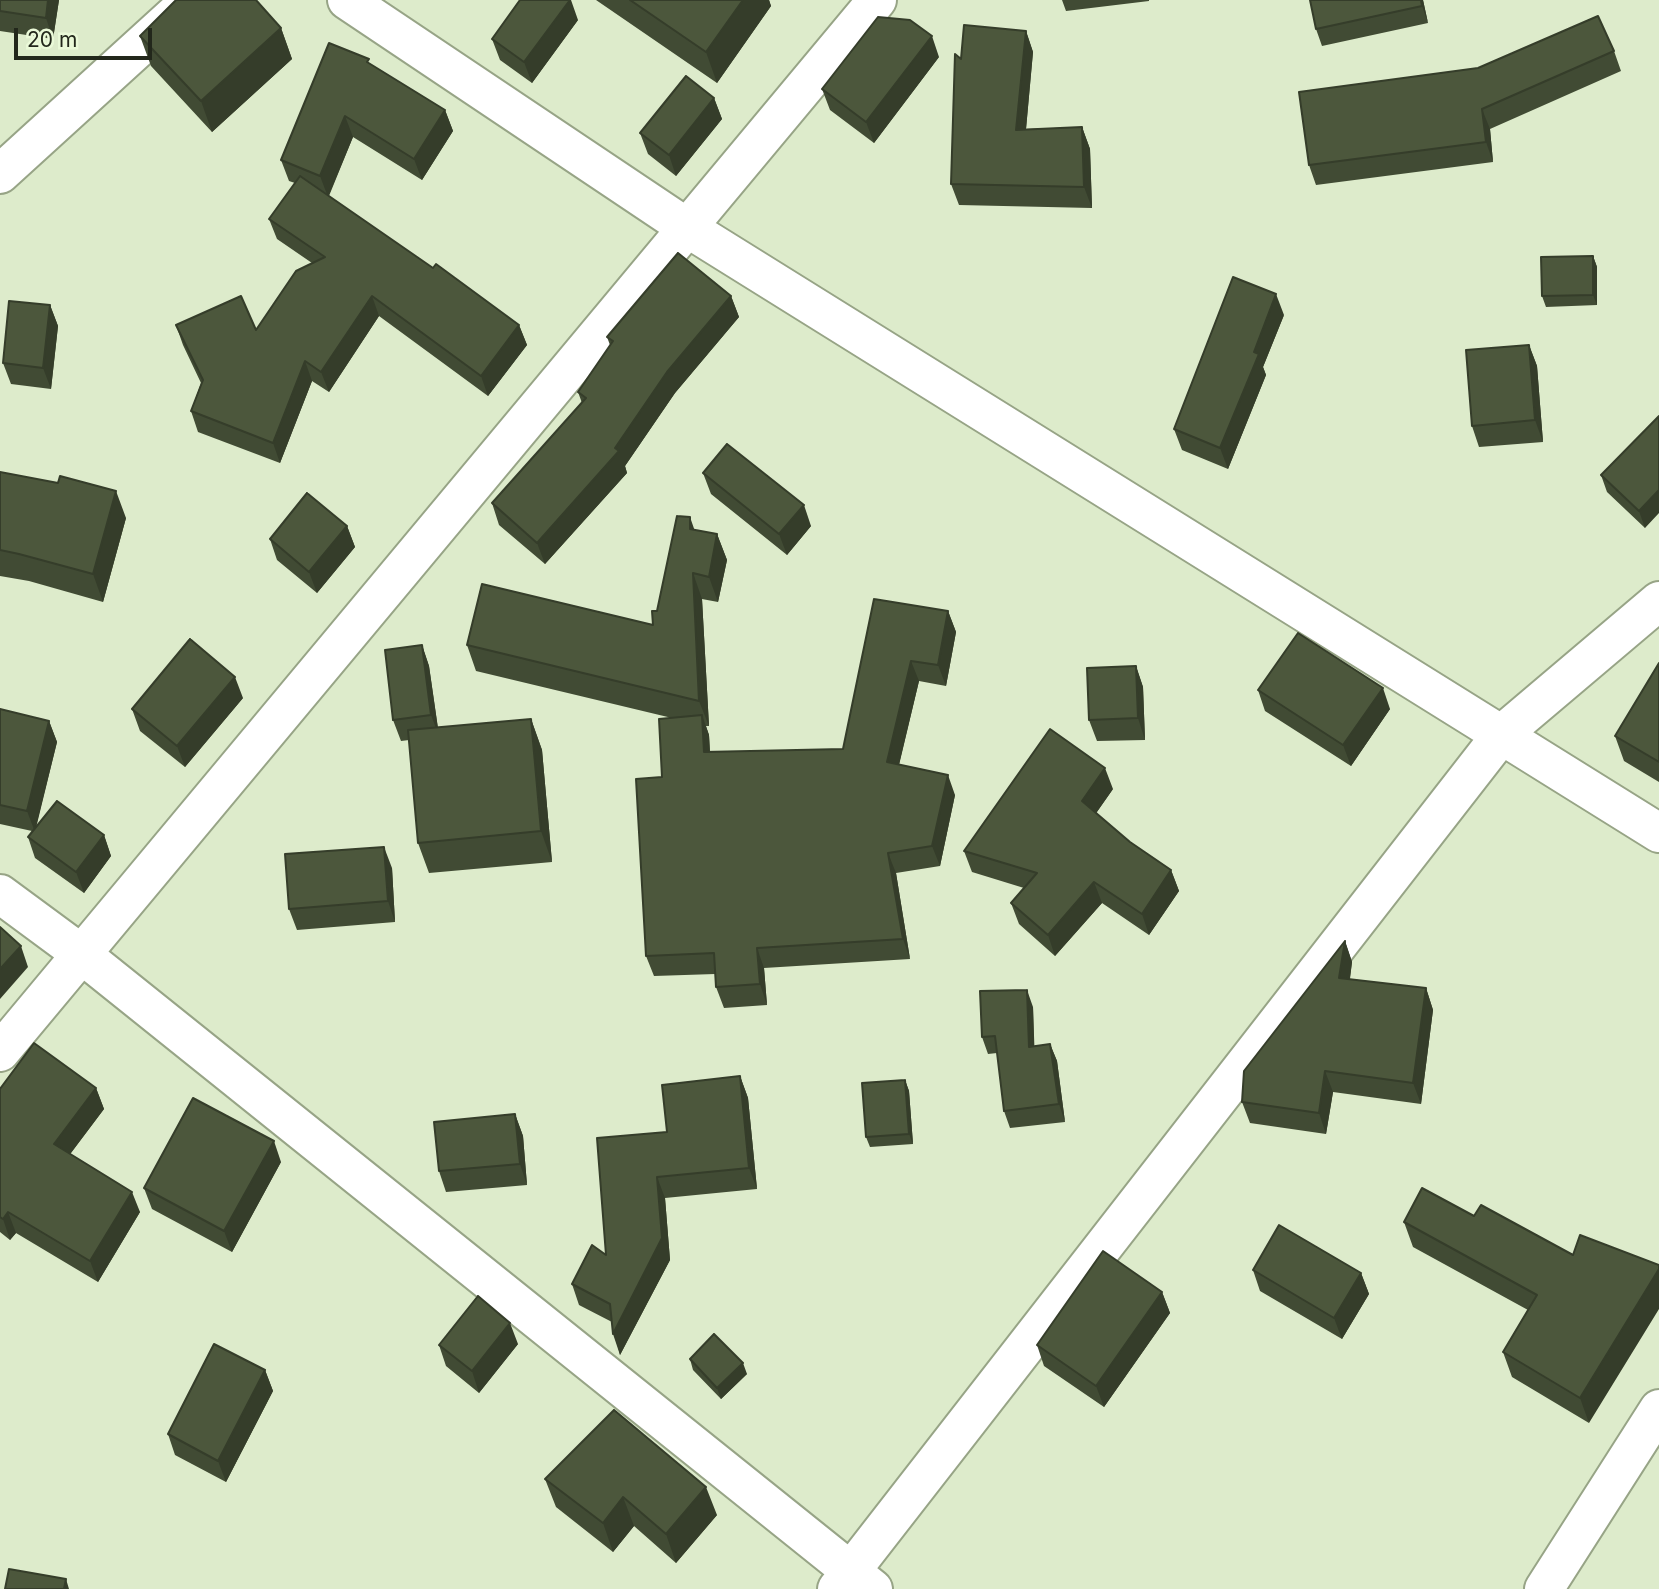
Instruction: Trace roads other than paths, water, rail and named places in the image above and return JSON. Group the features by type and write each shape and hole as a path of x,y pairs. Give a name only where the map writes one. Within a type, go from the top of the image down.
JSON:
{"street":[{"path":"0,174 191,0"},
{"path":"347,0 686,227 1659,833"},
{"path":"0,1052 877,0"},
{"path":"0,894 80,953 854,1583 1502,734 1659,601"},
{"path":"1556,1586 1659,1409"}]}
